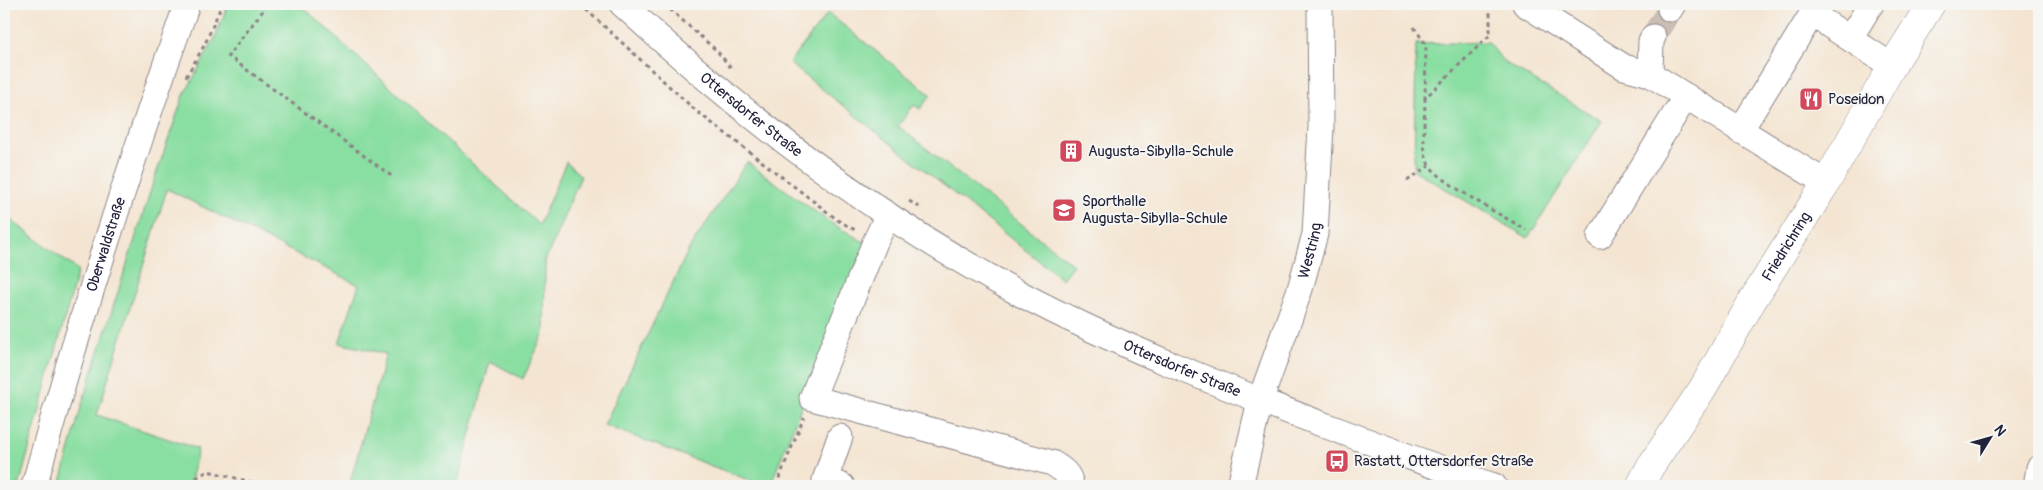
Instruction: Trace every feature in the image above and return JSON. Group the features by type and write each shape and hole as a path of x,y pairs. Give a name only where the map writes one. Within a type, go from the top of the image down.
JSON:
{"main road":[{"name":"Friedrichring","path":"1640,486 1650,467 1703,388 1752,301 1826,183 1892,66 1931,4"}],"street":[{"name":"Oberwaldstraße","path":"34,486 61,386 117,204 187,4"},
{"name":"Ottersdorfer Straße","path":"622,4 672,50 745,112 811,162 888,215 1016,291 1077,322 1260,401 1468,482 1494,486"},
{"name":"Westring","path":"1240,486 1260,401 1300,289 1315,234 1322,127 1320,4"},
{"path":"1525,4 1624,67 1650,74 1826,183"},
{"path":"1850,38 1871,4"},
{"path":"1740,131 1812,14 1892,66"},
{"path":"1650,74 1651,41 1653,37"},
{"path":"1600,236 1686,96"},
{"path":"888,215 875,242 812,398 1052,463 1064,470 1071,486"},
{"path":"830,484 840,437"},
{"path":"2036,486 2039,468"}],"path":[{"path":"268,4 228,56 393,177"},
{"path":"580,4 694,110 839,221 875,242"},
{"path":"664,4 716,51 736,75"},
{"path":"1425,98 1490,35 1490,4"},
{"path":"1414,27 1426,45 1425,155 1429,166 1448,182 1526,230"},
{"path":"1407,181 1429,166"},
{"path":"906,199 930,215"},
{"path":"776,486 812,398"},
{"path":"182,486 208,471 267,486"}],"green space":[{"path":"228,4 300,4 539,225 566,162 581,176 545,261 544,333 523,379 490,361 457,486 349,486 386,354 339,343 359,285 167,189 97,415 198,449 190,486 60,486 81,407 153,183 183,97 215,38"},
{"path":"828,13 931,95 920,109 914,105 898,126 1073,265 1062,279 789,63"},
{"path":"1488,42 1504,62 1602,121 1528,238 1414,170 1416,44"},
{"path":"747,162 831,223 866,243 770,486 764,486 604,425 689,249"},
{"path":"4,215 78,270 19,486 4,486"}],"tunnel":[{"path":"1653,37 1670,9"}],"place":[{"name":"Poseidon","path":"1811,99"},
{"name":"Augusta-Sibylla-Schule","path":"1071,151"},
{"name":"Sporthalle Augusta-Sibylla-Schule","path":"1064,210"},
{"name":"Rastatt, Ottersdorfer Straße","path":"1337,461"}]}
